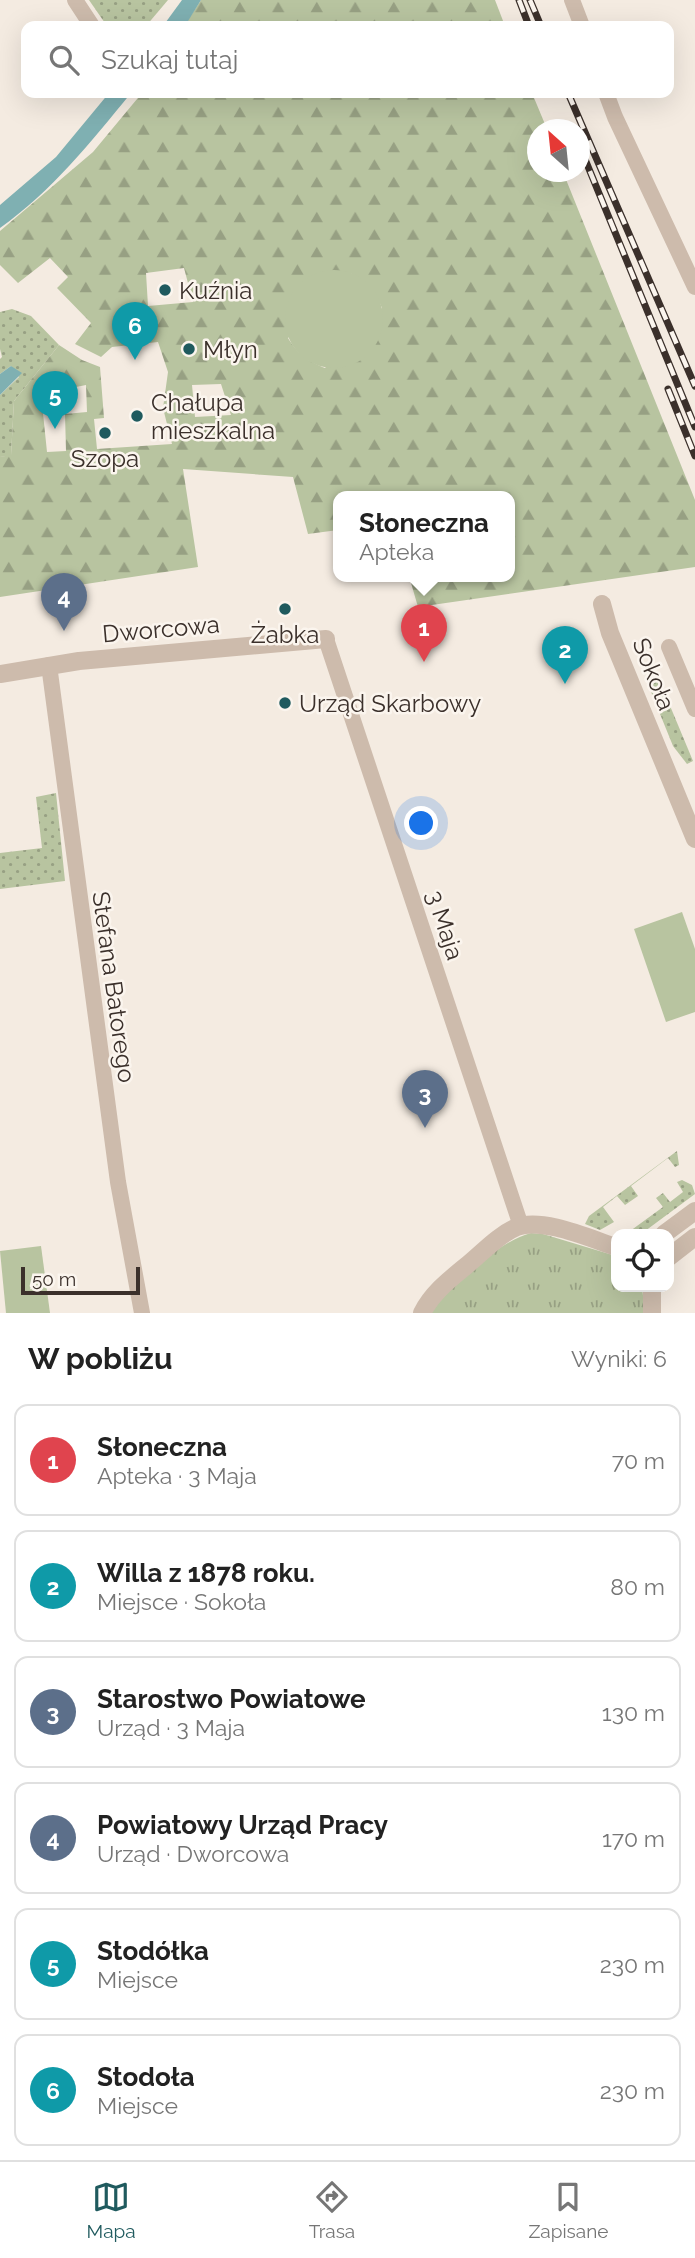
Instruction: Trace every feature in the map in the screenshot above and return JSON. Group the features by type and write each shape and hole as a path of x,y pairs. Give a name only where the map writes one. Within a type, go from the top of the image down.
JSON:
{"street":[{"path":"75,0 89,21"},
{"path":"572,0 580,21"},
{"path":"608,98 695,287"},
{"name":"Sokoła","path":"602,604 610,633 695,839"},
{"name":"Dworcowa","path":"0,674 49,665 326,639"},
{"name":"3 Maja","path":"326,639 521,1226"},
{"path":"669,647 695,709"},
{"name":"Stefana Batorego","path":"49,665 118,1182 142,1313"},
{"path":"671,1229 695,1211"},
{"path":"422,1313 441,1287 503,1236 521,1226 550,1227 611,1245"},
{"path":"674,1253 695,1237"},
{"path":"652,1292 652,1313"}],"green space":[{"path":"89,0 168,0 150,21 104,21"},
{"path":"201,0 495,0 503,21 187,21"},
{"path":"138,98 534,98 543,119 527,119 527,182 567,182 695,500 695,567 418,607 411,582 515,582 515,491 333,491 333,531 308,534 293,477 183,469 198,567 0,597 0,457 11,455 14,401 59,345 82,360 100,367 104,418 94,419 97,449 172,444 163,408 168,372 158,342 112,347 101,357 75,344 91,323 57,288 68,277 50,258 18,283 0,265 0,231 93,152","holes":["184,268 193,302 148,306 146,273","350,273 370,288 382,308 325,368 313,363 295,348 288,338","221,384 231,415 195,417 192,385","86,385 87,412 65,414 66,451 47,452 41,394"]},
{"path":"334,270 353,274 369,284 379,300 383,319 379,338 369,354 353,364 334,368 315,364 299,354 289,338 285,319 289,300 299,284 315,274"},
{"path":"12,309 31,316 59,345 14,401 11,456 0,457 0,395 19,377 11,366 0,374 0,312"},
{"path":"658,677 693,761 687,764 673,746 647,682"},
{"path":"56,793 65,881 0,889 0,853 42,848 36,797"},
{"path":"682,912 695,949 695,1012 666,1022 634,929"},
{"path":"677,1151 679,1165 675,1167 668,1158 631,1186 638,1196 625,1205 617,1196 603,1207 614,1222 600,1230 585,1224 589,1216"},
{"path":"682,1180 692,1185 695,1194 648,1229 633,1229 663,1207 656,1198 663,1193 670,1202 683,1192 677,1182"},
{"path":"531,1233 543,1234 611,1254 611,1292 643,1292 645,1313 430,1313 476,1266 518,1238"},
{"path":"41,1246 50,1313 6,1313 0,1251"}],"water":[{"path":"182,0 201,0 188,21 167,21"},
{"path":"105,98 127,98 54,182 0,228 0,205 56,157"},
{"path":"11,366 22,373 0,395 0,374"}],"railway":[{"path":"519,0 527,21"},
{"path":"530,0 539,21"},
{"path":"570,98 695,386"},
{"path":"590,171 695,427"},
{"path":"668,389 695,456"}],"place":[{"name":"Kuźnia","path":"165,290"},
{"name":"Młyn","path":"189,349"},
{"name":"Stodoła","path":"135,360"},
{"name":"Chałupa mieszkalna","path":"137,416"},
{"name":"Stodółka","path":"55,429"},
{"name":"Szopa","path":"105,433"},
{"name":"Żabka","path":"285,609"},
{"name":"Powiatowy Urząd Pracy","path":"64,631"},
{"name":"Słoneczna","path":"424,662"},
{"name":"Willa z 1878 roku.","path":"565,684"},
{"name":"Urząd Skarbowy","path":"285,703"},
{"name":"Starostwo Powiatowe","path":"425,1128"}]}
